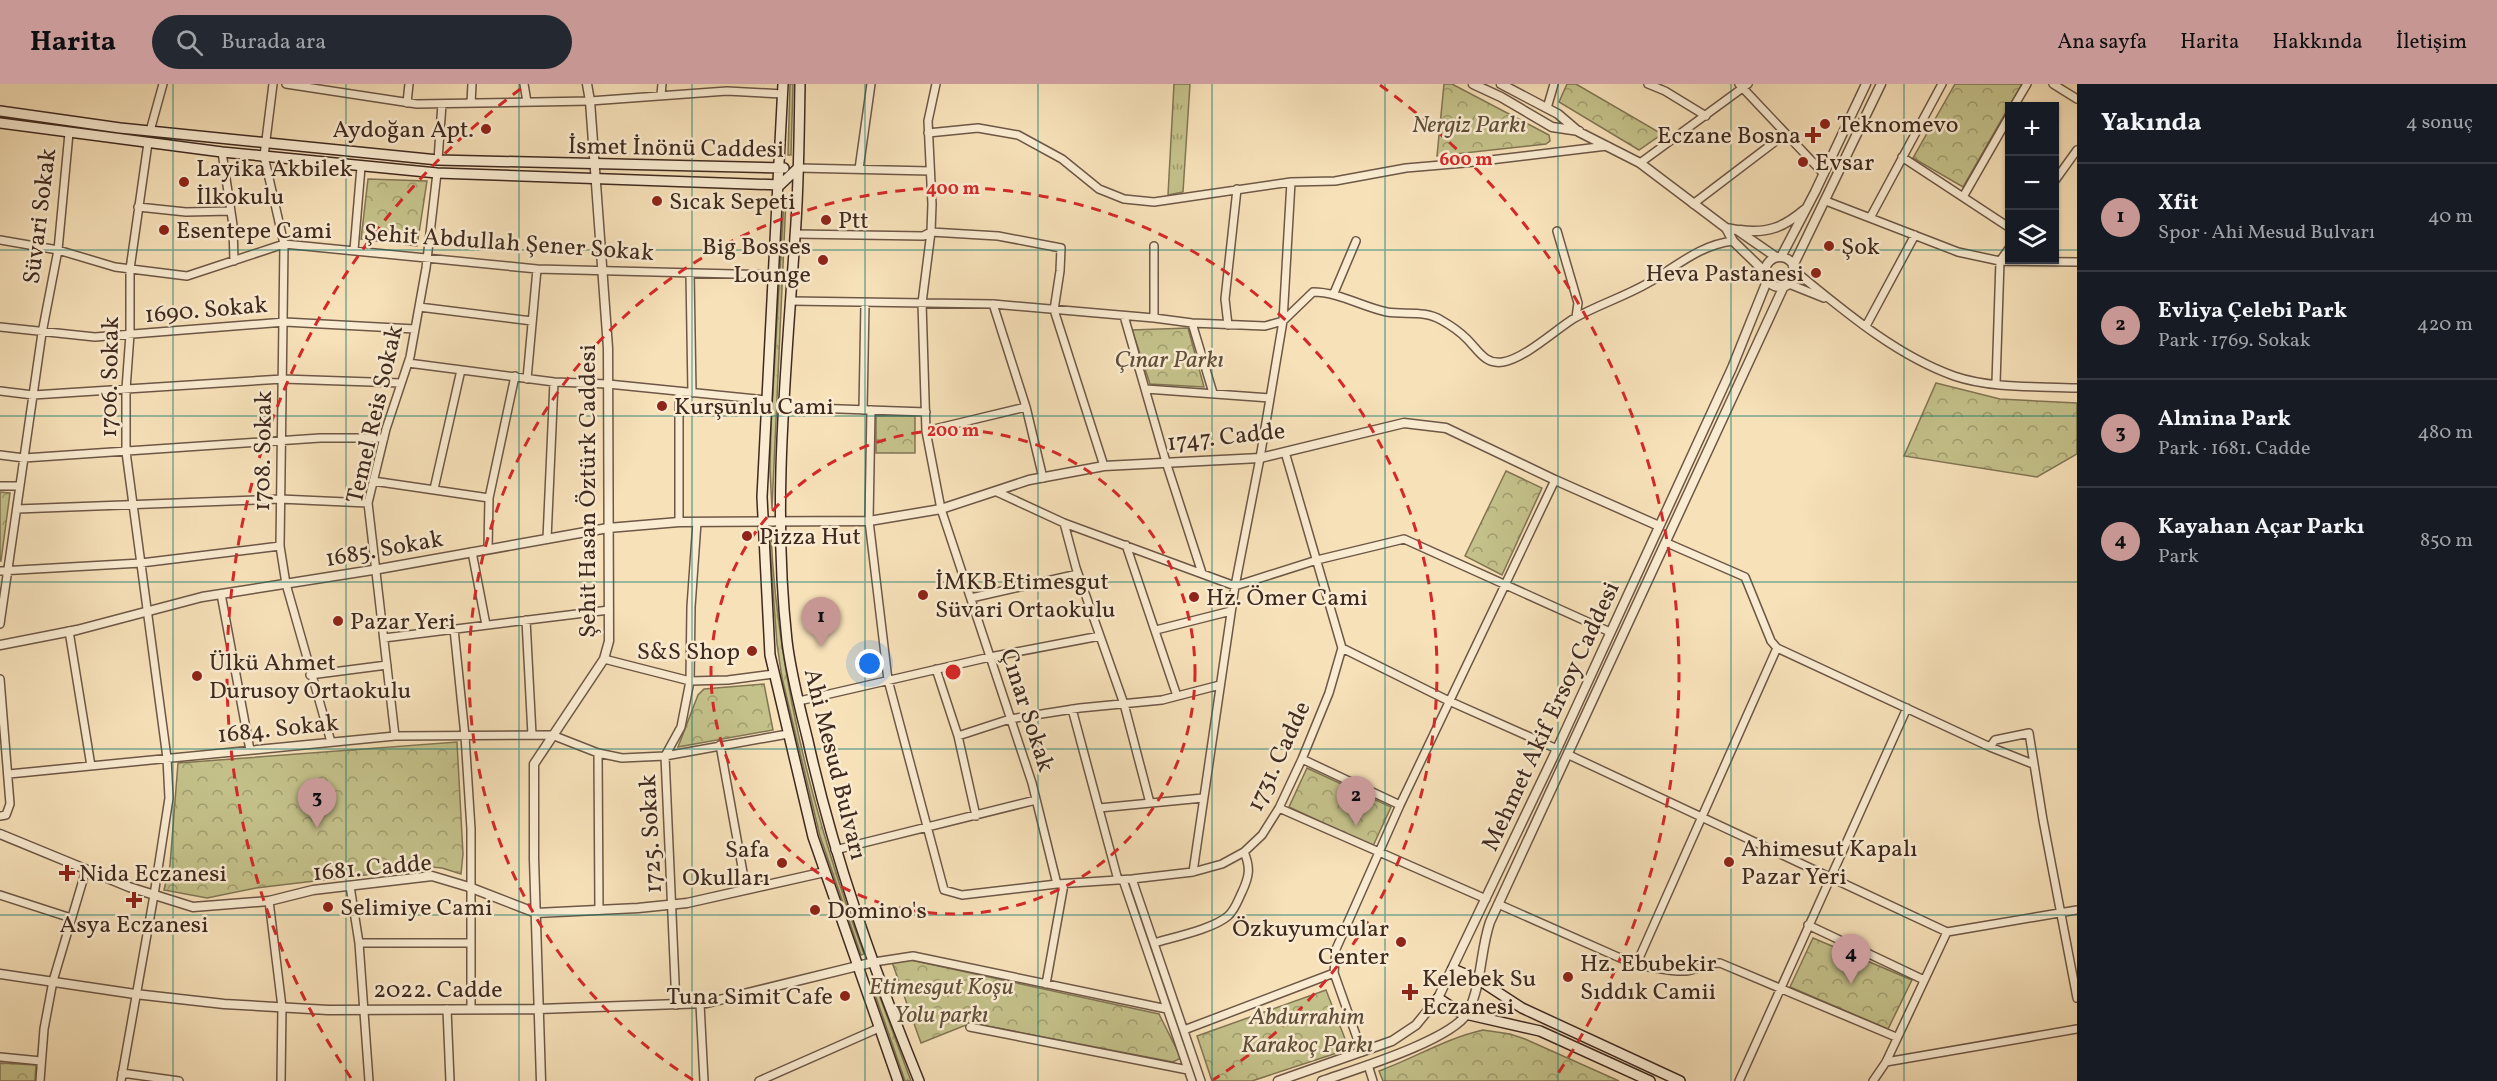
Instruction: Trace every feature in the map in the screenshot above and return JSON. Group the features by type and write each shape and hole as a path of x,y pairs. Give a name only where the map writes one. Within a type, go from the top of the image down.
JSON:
{"main road":[{"name":"Ahi Mesud Bulvarı","path":"800,84 796,234 783,406 780,521 787,639 799,700 835,850 919,1081"},
{"name":"Ahi Mesud Bulvarı","path":"783,89 780,185 766,400 762,521 768,639 801,793 825,872 898,1081"},
{"name":"İsmet İnönü Caddesi","path":"0,111 266,144 438,160 595,166 798,168"},
{"name":"İsmet İnönü Caddesi","path":"0,123 222,152 437,173 780,185 798,168"},
{"path":"1453,969 1479,980 1522,1008 1680,1081"},
{"path":"1438,998 1454,1010 1540,1031 1650,1081"}],"street":[{"path":"150,130 163,84"},
{"path":"264,156 273,84"},
{"path":"286,84 407,103 442,104 590,101 783,89"},
{"path":"407,103 409,84"},
{"path":"471,103 472,84"},
{"path":"524,84 527,102"},
{"name":"Şehit Hasan Öztürk Caddesi","path":"541,1081 534,764 603,658 609,641 608,384 603,271 587,84"},
{"path":"661,95 662,84"},
{"path":"859,169 871,84"},
{"name":"Çınar Sokak","path":"936,84 928,121 932,204 931,232 922,303 926,431 941,509 1036,800 1060,884"},
{"path":"1473,84 1501,97 1552,127 1579,132"},
{"path":"1501,84 1558,114 1579,132 1640,163 1726,228 1733,241 1775,286 1786,285 1830,300"},
{"path":"1547,108 1554,84"},
{"path":"1648,84 1665,91 1706,116"},
{"path":"1766,276 1768,263 1779,257 1807,208 1866,84"},
{"path":"1786,285 1881,84"},
{"path":"1870,218 1942,84"},
{"path":"2016,102 2027,84"},
{"path":"2053,84 2077,99"},
{"path":"1640,163 1706,116 1743,85 1785,134 1824,174"},
{"path":"438,160 442,104"},
{"path":"1963,197 2005,124"},
{"path":"928,133 978,128 1018,135 1062,159 1099,189 1124,199 1154,202 1291,182 1335,181 1406,168 1607,146"},
{"name":"Süvari Sokak","path":"0,624 4,571 17,509 42,333 58,250 69,133"},
{"path":"1693,204 1785,134"},
{"name":"1706. Sokak","path":"121,1081 154,895 168,798 167,758 126,452 130,269 148,143"},
{"path":"2059,176 2077,150"},
{"path":"222,152 231,211 234,261"},
{"name":"1708. Sokak","path":"264,156 284,244 285,322 280,442 280,546 286,584 310,675 331,742"},
{"path":"1902,157 2005,225"},
{"path":"354,250 361,166"},
{"path":"798,168 930,171"},
{"name":"Temel Reis Sokak","path":"395,736 368,503 384,438 408,363 427,257 437,173"},
{"path":"1193,872 1235,586 1283,321 1291,182"},
{"path":"1228,325 1225,299 1238,189"},
{"path":"1826,201 1958,252 2000,261 2077,262"},
{"path":"138,207 186,212 231,211"},
{"path":"1726,228 1765,232 1780,228 1807,208"},
{"path":"1737,230 1794,268 1830,300 1866,326 1918,359 1955,376 1996,383 2077,388"},
{"path":"1557,231 1578,303 1576,317"},
{"path":"796,234 923,236 931,232 998,236 1061,248 1054,310 1104,466"},
{"path":"1866,326 1915,235"},
{"name":"Şehit Abdullah Şener Sokak","path":"0,240 58,250 130,269 187,276 284,244 537,269 773,275"},
{"path":"1334,294 1356,241"},
{"path":"791,301 993,304 1192,323 1265,326 1283,321 1313,292 1334,294 1379,310 1421,313 1440,319 1466,338 1482,356 1491,362 1504,362 1521,354 1576,317 1647,284 1694,253 1719,243 1733,241"},
{"path":"1154,246 1154,318"},
{"path":"1996,383 2000,261 2005,254"},
{"path":"527,379 537,269"},
{"path":"690,273 692,393"},
{"name":"Mehmet Akif Ersoy Caddesi","path":"1278,1081 1392,1041 1416,1025 1438,998 1557,749 1732,368 1766,276"},
{"name":"Mehmet Akif Ersoy Caddesi","path":"1467,1014 1479,980 1486,934 1498,904 1786,285"},
{"path":"865,303 869,521 888,680 926,829"},
{"path":"993,304 1026,406 1042,478"},
{"path":"419,308 532,321"},
{"path":"1124,316 1166,462 1202,573"},
{"name":"1690. Sokak","path":"0,327 95,337 285,322 415,329"},
{"path":"1192,323 1213,393"},
{"path":"408,363 554,382 608,384 766,400"},
{"path":"434,489 461,370"},
{"path":"488,549 489,498 515,376"},
{"path":"0,391 33,395 283,379 401,383"},
{"path":"547,539 554,382"},
{"path":"1146,389 1270,398"},
{"path":"679,392 679,522"},
{"path":"783,406 926,412"},
{"path":"926,431 1026,406"},
{"name":"1747. Cadde","path":"780,521 869,521 941,509 1042,478 1104,466 1260,458 1404,423 1446,428 1659,526"},
{"path":"0,455 24,458 320,438 384,438"},
{"path":"1285,452 1342,648 1449,701 1557,749"},
{"path":"1362,1052 1334,973 1336,949 1400,805 1555,480"},
{"path":"373,481 489,498"},
{"path":"0,486 20,486"},
{"path":"997,492 1064,523 1235,586 1317,560 1404,539 1610,632"},
{"path":"17,509 280,499 368,503"},
{"name":"1685. Sokak","path":"0,645 69,631 221,594 608,528 679,522 780,521"},
{"name":"1725. Sokak","path":"676,1005 665,756 681,727 690,681 691,607 697,522"},
{"path":"1064,523 1078,574 1124,704 1150,803"},
{"path":"1667,543 1745,578 1771,640 1777,648 1990,747 2033,764"},
{"path":"1126,545 1176,696"},
{"path":"4,571 141,563 280,546"},
{"path":"472,552 486,625"},
{"path":"971,598 1078,574"},
{"path":"221,594 250,750"},
{"path":"384,638 609,610"},
{"path":"1156,630 1231,611"},
{"path":"526,620 531,735"},
{"path":"454,629 465,736 471,829 471,1009"},
{"path":"69,631 91,766"},
{"path":"799,700 990,657 1100,636"},
{"name":"1731. Cadde","path":"926,829 944,890 962,895 1193,872 1222,864 1244,852 1262,835 1279,808 1329,693 1342,648"},
{"path":"1636,965 1777,648"},
{"path":"603,658 690,681 728,680 774,674"},
{"path":"310,675 387,665"},
{"path":"936,669 958,736 976,816"},
{"path":"0,679 10,804 6,815 0,816"},
{"path":"958,736 1010,719 1176,696 1220,686"},
{"path":"1739,1081 1907,708"},
{"path":"1072,709 1121,880 1192,1081"},
{"path":"1990,747 1995,740 2029,733 2077,998"},
{"path":"552,735 598,753 622,758 665,756 788,734"},
{"name":"1684. Sokak","path":"9,774 395,736 552,735"},
{"path":"720,745 746,889"},
{"path":"598,753 598,910"},
{"path":"1569,755 1947,932 2077,910"},
{"path":"1302,759 1400,805"},
{"path":"1099,808 1203,798"},
{"path":"835,850 1036,800"},
{"path":"1279,808 1486,899"},
{"name":"1681. Cadde","path":"0,834 86,870 193,908 269,901 313,890 432,876 470,887 536,913 598,910 673,904 825,872"},
{"path":"1154,943 1215,923 1228,916 1248,878 1249,866 1244,852"},
{"path":"39,1081 52,981 86,870"},
{"path":"1132,879 1200,1081"},
{"path":"1046,984 1060,884"},
{"path":"350,886 359,943 369,1081"},
{"path":"0,895 71,918"},
{"path":"269,901 282,1007 282,1081"},
{"path":"1498,904 1636,965 1690,971 1709,963 1720,963 1896,1037"},
{"path":"1808,926 1924,980"},
{"path":"1873,1081 1886,1062 1947,932"},
{"path":"359,943 470,943"},
{"path":"874,962 914,956 1167,1009"},
{"name":"2022. Cadde","path":"0,974 135,994 224,1004 328,1010 364,1008 539,1009 700,1004 874,962"},
{"path":"1184,1030 1334,973"},
{"path":"700,1004 704,1081"},
{"path":"447,1009 450,1081"},
{"path":"1322,1081 1431,1040 1467,1014"},
{"path":"970,1027 1188,1070"},
{"path":"760,1081 879,1028"},
{"path":"1886,1062 2077,1029"},
{"path":"0,1057 41,1061"},
{"path":"1368,1065 1373,1081"},
{"path":"122,1072 179,1081"},
{"path":"1881,1072 1881,1081"}],"green space":[{"path":"790,84 793,84 791,155 788,155"},
{"path":"1174,84 1190,84 1183,192 1168,195"},
{"name":"Nergiz Parkı","path":"1444,84 1452,84 1549,135 1550,141 1546,144 1437,156"},
{"path":"1567,84 1576,84 1662,134 1639,150 1559,102"},
{"path":"1955,84 2022,84 2012,102 2005,102 2005,114 1963,187 1913,158"},
{"path":"368,179 427,181 417,246 361,239"},
{"path":"784,199 786,199 772,509 771,426"},
{"name":"Çınar Parkı","path":"1188,328 1204,387 1150,384 1132,330"},
{"path":"1936,383 2000,399 2077,403 2077,454 2037,477 1904,456"},
{"path":"876,416 915,416 915,453 876,453"},
{"path":"1506,471 1542,488 1502,575 1465,556"},
{"path":"0,492 10,493 1,561 0,561"},
{"path":"769,536 771,536 781,643 801,748 829,852 864,954 861,955 820,836 782,678 777,644"},
{"path":"764,684 773,730 678,747 698,695 704,689"},
{"path":"457,742 463,854 461,874 442,868 421,866 390,872 256,888 207,898 164,890 170,865 178,763"},
{"path":"1307,768 1391,807 1373,846 1289,807"},
{"path":"1813,938 1912,980 1888,1029 1790,987"},
{"name":"Etimesgut Koşu Yolu parkı","path":"906,959 1159,1014 1181,1058 1173,1062 971,1023 921,1043 892,962"},
{"path":"874,981 911,1081 905,1081 871,983"},
{"name":"Abdurrahim Karakoç Parkı","path":"1326,990 1349,1049 1252,1081 1212,1081 1197,1036"},
{"path":"1483,1030 1525,1039 1619,1081 1383,1081 1379,1071 1444,1043"},
{"path":"0,1063 36,1065 35,1081 0,1081"}],"place":[{"name":"Teknomevo","path":"1825,124"},
{"name":"Aydoğan Apt.","path":"486,129"},
{"name":"Eczane Bosna","path":"1813,135"},
{"name":"Evsar","path":"1803,162"},
{"name":"Layika Akbilek İlkokulu","path":"184,182"},
{"name":"Sıcak Sepeti","path":"657,201"},
{"name":"Ptt","path":"826,220"},
{"name":"Esentepe Cami","path":"164,230"},
{"name":"Şok","path":"1829,246"},
{"name":"Big Bosses Lounge","path":"823,260"},
{"name":"Heva Pastanesi","path":"1816,273"},
{"name":"Kurşunlu Cami","path":"662,406"},
{"name":"Pizza Hut","path":"747,536"},
{"name":"İMKB Etimesgut Süvari Ortaokulu","path":"923,595"},
{"name":"Hz. Ömer Cami","path":"1194,597"},
{"name":"Pazar Yeri","path":"338,621"},
{"name":"Xfit","path":"821,647"},
{"name":"S&S Shop","path":"752,651"},
{"name":"Ülkü Ahmet Durusoy Ortaokulu","path":"197,676"},
{"name":"Evliya Çelebi Park","path":"1356,826"},
{"name":"Almina Park","path":"317,828"},
{"name":"Ahimesut Kapalı Pazar Yeri","path":"1729,862"},
{"name":"Safa Okulları","path":"782,863"},
{"name":"Nida Eczanesi","path":"67,873"},
{"name":"Asya Eczanesi","path":"134,900"},
{"name":"Selimiye Cami","path":"328,907"},
{"name":"Domino's","path":"815,910"},
{"name":"Özkuyumcular Center","path":"1401,942"},
{"name":"Hz. Ebubekir Sıddık Camii","path":"1568,977"},
{"name":"Kayahan Açar Parkı","path":"1851,984"},
{"name":"Kelebek Su Eczanesi","path":"1410,992"},
{"name":"Tuna Simit Cafe","path":"845,996"}]}
